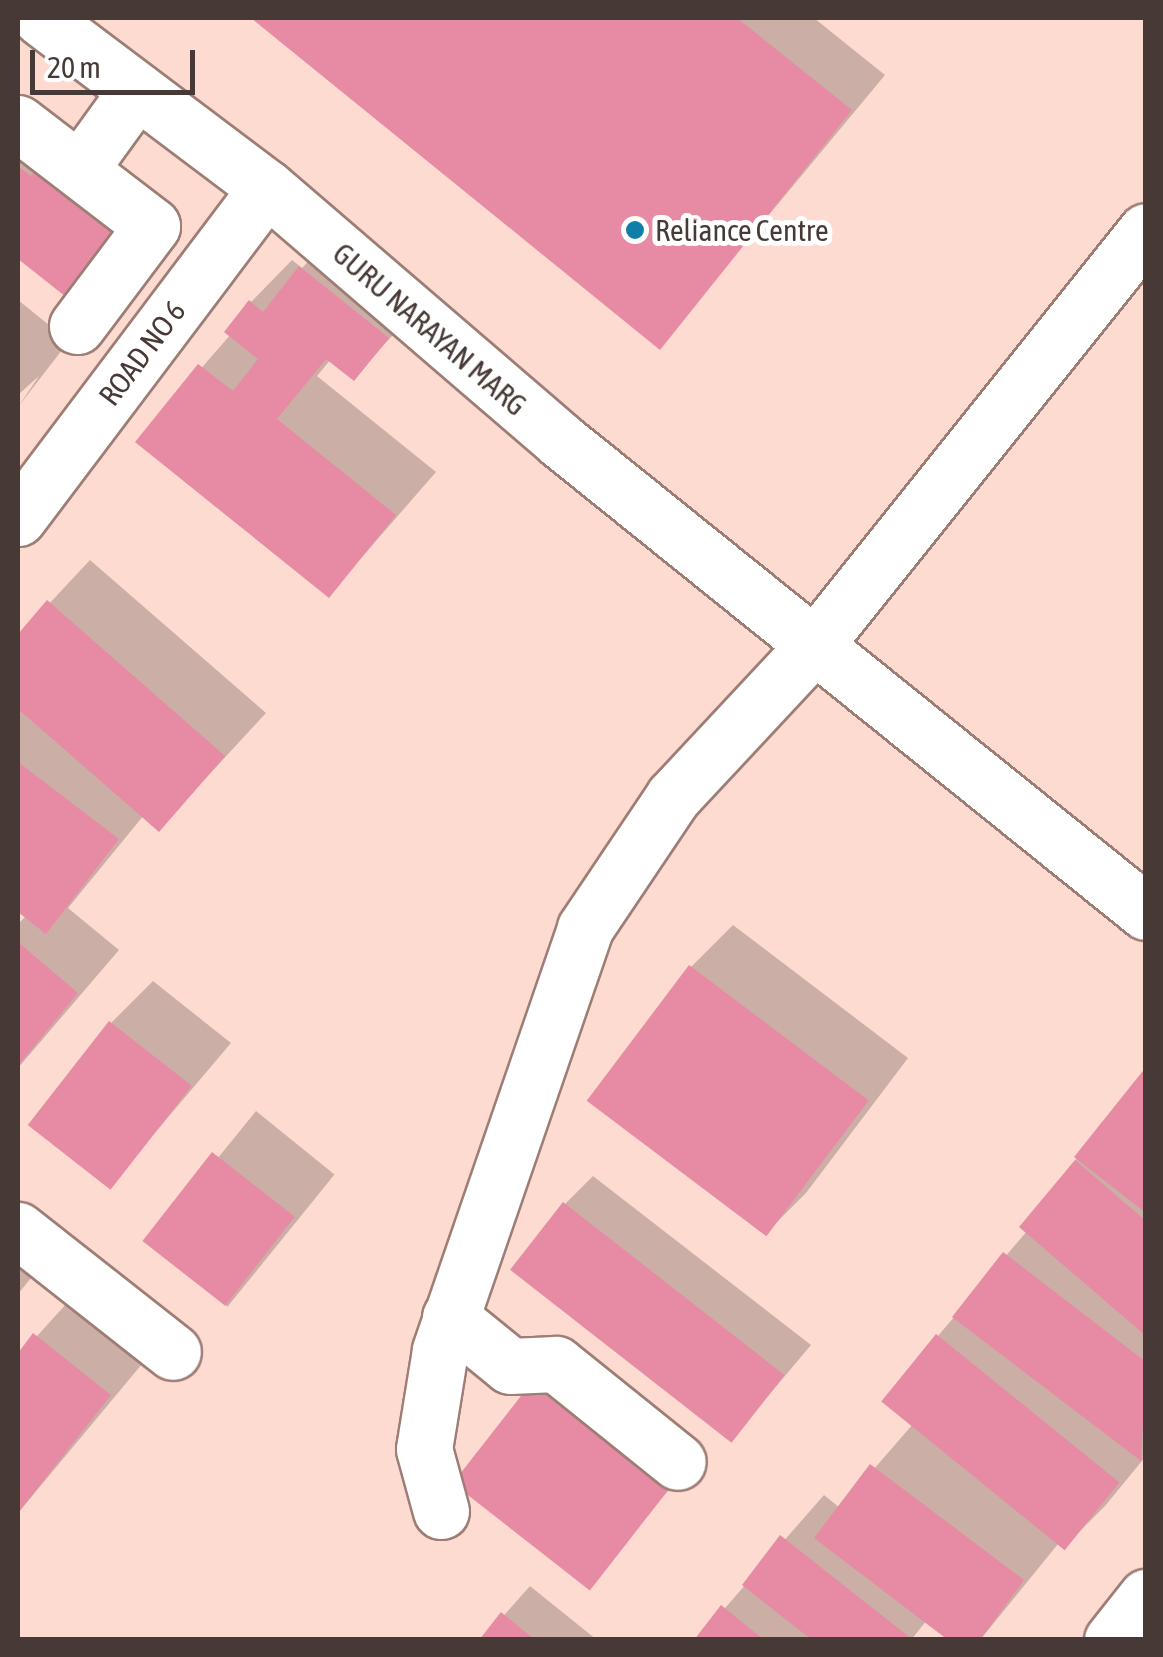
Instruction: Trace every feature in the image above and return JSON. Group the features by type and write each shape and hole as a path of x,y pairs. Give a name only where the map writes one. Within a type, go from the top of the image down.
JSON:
{"street":[{"name":"GURU NARAYAN MARG","path":"41,18 266,188 814,646 1146,912"},
{"path":"80,169 136,90"},
{"path":"18,123 152,226 63,315 131,368"},
{"name":"ROAD NO 6","path":"18,518 266,188"},
{"path":"441,1510 424,1448 428,1397 450,1317 585,928 673,797 814,646 1146,231"},
{"path":"18,1230 173,1352"},
{"path":"450,1317 510,1366 556,1364 678,1462"},
{"path":"1112,1640 1146,1597"}],"building":[{"name":"Reliance Centre","path":"251,18 737,18 852,110 660,350"},
{"path":"39,164 133,233 75,304 18,259 18,166 31,176"},
{"path":"299,266 389,338 354,381 326,359 277,419 396,515 329,598 135,442 198,364 233,391 258,359 224,332 249,300 263,312"},
{"path":"47,600 225,756 159,832 18,709 18,634"},
{"path":"18,762 119,839 46,934 18,912"},
{"path":"18,942 78,993 18,1066"},
{"path":"689,965 869,1100 766,1236 587,1101"},
{"path":"109,1021 192,1086 110,1190 28,1125"},
{"path":"1146,1067 1146,1213 1074,1157"},
{"path":"212,1152 295,1217 225,1306 142,1241"},
{"path":"1075,1160 1146,1221 1146,1336 1019,1227"},
{"path":"563,1202 784,1375 731,1443 510,1270"},
{"path":"1003,1252 1146,1362 1141,1461 952,1317"},
{"path":"33,1333 111,1395 18,1513 18,1353"},
{"path":"936,1334 1119,1483 1065,1550 881,1402"},
{"path":"542,1369 679,1476 590,1590 453,1483"},
{"path":"870,1464 1024,1580 980,1640 948,1640 814,1538"},
{"path":"780,1535 908,1636 905,1640 812,1640 742,1585"},
{"path":"721,1605 764,1640 694,1640"},
{"path":"501,1612 535,1640 479,1640"}],"place":[{"name":"Reliance Centre","path":"635,230"}]}
